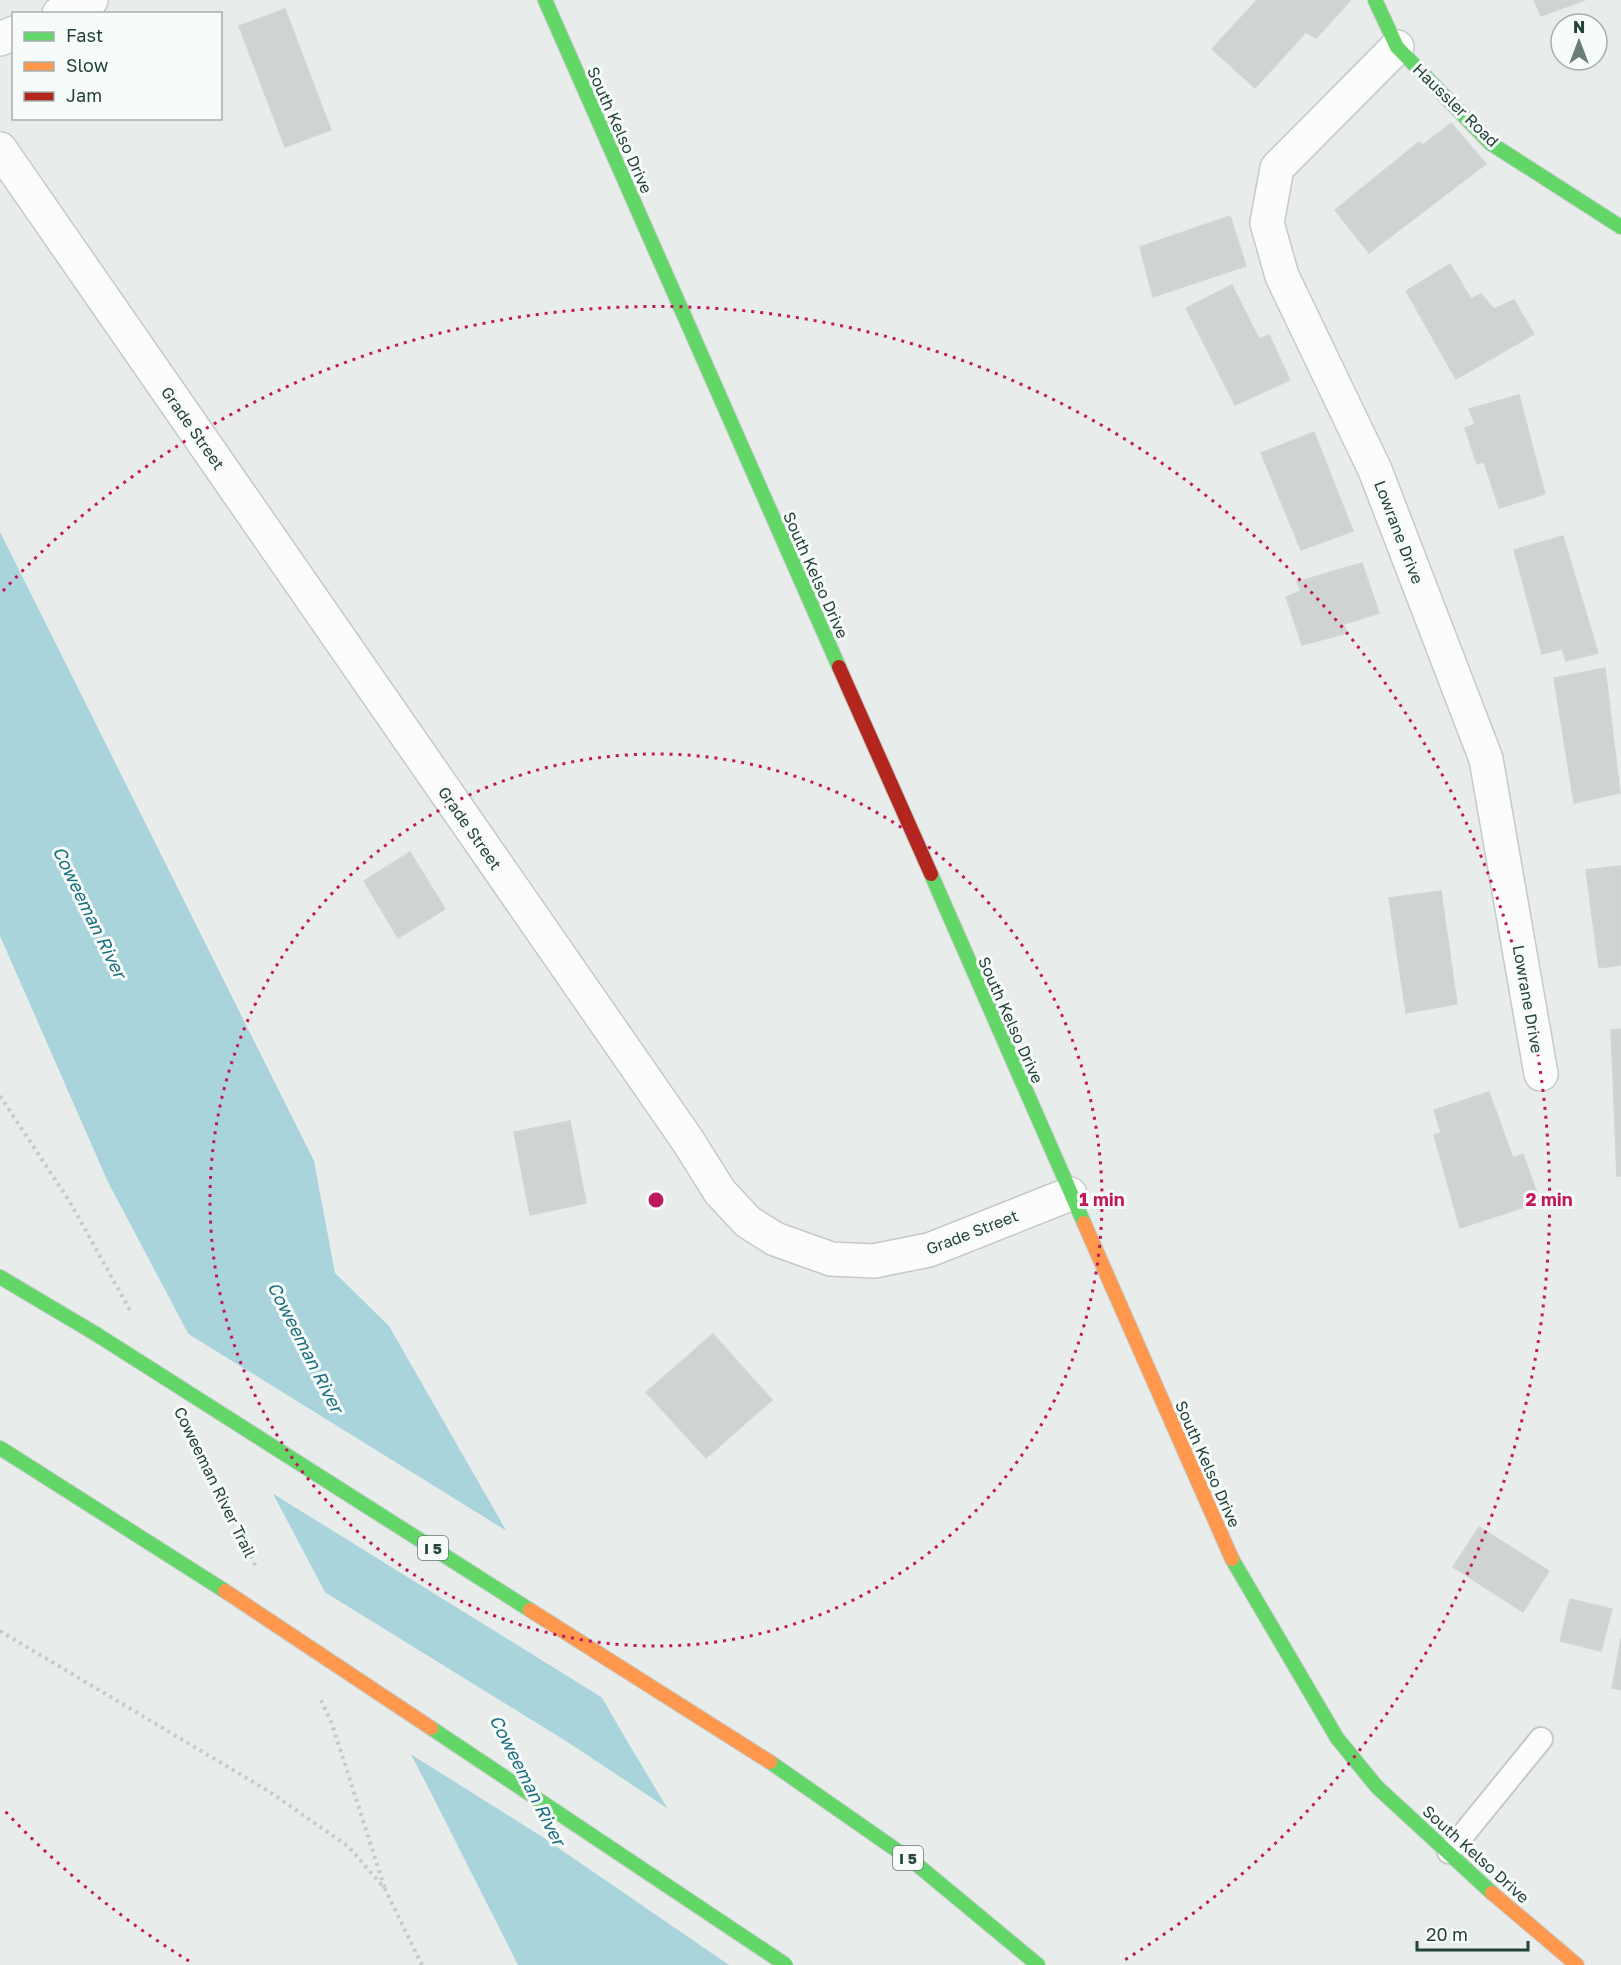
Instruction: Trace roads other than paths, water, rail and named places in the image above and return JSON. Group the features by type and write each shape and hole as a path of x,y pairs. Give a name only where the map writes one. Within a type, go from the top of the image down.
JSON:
{"main road":[{"name":"South Kelso Drive","path":"545,0 1237,1569 1336,1738 1377,1787 1577,1965"},
{"name":"Haussler Road","path":"1375,0 1397,47 1490,143 1621,227"},
{"name":"I 5","path":"0,1277 96,1334 770,1762 915,1863 1038,1965"},
{"path":"0,1449 225,1591 786,1965"}],"street":[{"path":"64,12 91,0"},
{"name":"Lowrane Drive","path":"1397,47 1276,168 1268,224 1282,276 1375,470 1486,759 1541,1074"},
{"name":"Grade Street","path":"0,149 688,1142 720,1192 748,1222 775,1239 831,1259 874,1261 929,1250 1070,1194"}],"lane":[{"path":"1449,1852 1541,1739"}],"water":[{"name":"Coweeman River","path":"0,532 314,1161 335,1273 389,1326 620,1729 761,1965 518,1965 426,1783 108,1182 0,936"}]}
